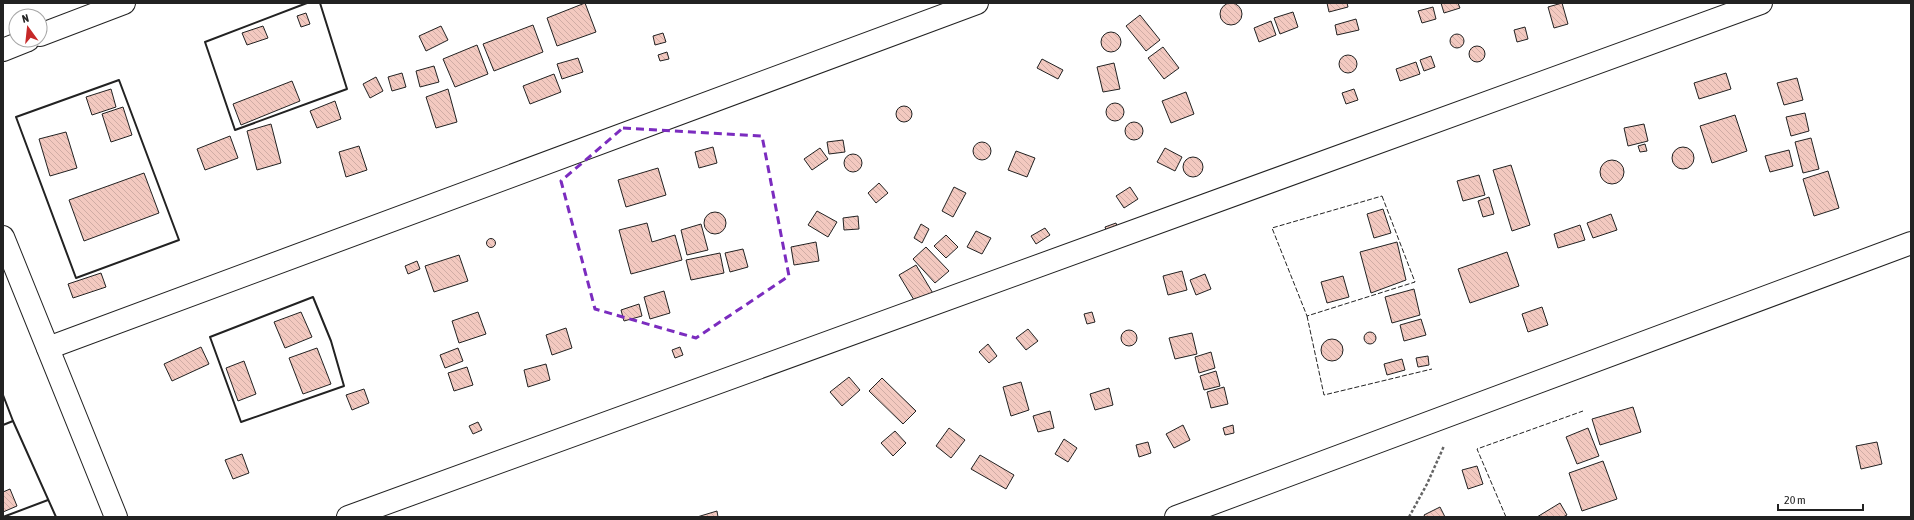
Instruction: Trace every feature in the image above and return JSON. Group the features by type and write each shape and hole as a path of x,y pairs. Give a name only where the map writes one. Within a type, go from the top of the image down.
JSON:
{"street":[{"path":"48,32 124,3"},
{"path":"48,348 977,3"},
{"path":"348,517 1761,3"},
{"path":"3,237 116,517"},
{"path":"1176,517 1911,243"},
{"path":"1210,504 1229,517"}],"path":[{"path":"1409,517 1428,484 1458,412"}],"highlighted area":[{"path":"623,128 762,136 789,276 696,338 595,309 561,181"}],"building":[{"path":"585,3 596,32 557,46 547,18"},
{"path":"1231,3 1239,6 1242,14 1239,22 1231,25 1223,22 1220,14 1223,6"},
{"path":"1327,3 1347,3 1348,7 1329,12"},
{"path":"1441,3 1458,3 1460,8 1444,13"},
{"path":"1562,3 1568,24 1554,28 1548,7"},
{"path":"1433,7 1436,19 1422,23 1418,11"},
{"path":"1293,12 1298,27 1280,34 1274,18"},
{"path":"306,13 310,24 301,27 297,16"},
{"path":"1140,15 1160,40 1146,51 1126,26"},
{"path":"1356,19 1359,30 1337,35 1335,25"},
{"path":"1271,21 1276,35 1259,42 1254,28"},
{"path":"533,25 543,52 494,71 483,44"},
{"path":"263,26 268,38 247,45 242,33"},
{"path":"441,26 448,40 426,51 419,36"},
{"path":"1525,27 1528,39 1517,42 1514,30"},
{"path":"1111,32 1118,35 1121,42 1118,49 1111,52 1104,49 1101,42 1104,35"},
{"path":"663,33 666,42 655,45 653,36"},
{"path":"1457,34 1462,36 1464,41 1462,46 1457,48 1452,46 1450,41 1452,36"},
{"path":"477,45 488,74 455,87 443,59"},
{"path":"1477,46 1484,51 1485,54 1480,61 1477,62 1470,57 1469,54 1474,47"},
{"path":"1163,47 1179,68 1164,79 1148,58"},
{"path":"667,52 669,59 660,61 658,55"},
{"path":"1344,55 1352,55 1357,60 1355,71 1352,73 1344,73 1339,68 1339,60"},
{"path":"1431,56 1435,67 1424,71 1420,60"},
{"path":"578,58 583,72 562,79 557,64"},
{"path":"1042,59 1063,70 1058,79 1037,68"},
{"path":"1416,62 1420,74 1400,81 1396,69"},
{"path":"1114,63 1120,89 1103,92 1097,67"},
{"path":"434,66 439,82 420,87 416,71"},
{"path":"402,73 406,87 392,91 388,77"},
{"path":"1726,73 1731,89 1699,99 1694,83"},
{"path":"554,74 561,92 530,104 523,86"},
{"path":"376,77 383,91 370,98 363,84"},
{"path":"1797,78 1803,100 1784,105 1777,83"},
{"path":"292,81 300,101 241,125 233,104"},
{"path":"111,89 116,107 92,115 86,97"},
{"path":"448,89 457,122 436,128 426,97"},
{"path":"1354,89 1358,100 1346,104 1342,93"},
{"path":"1186,92 1194,114 1171,123 1162,101"},
{"path":"335,101 341,119 317,128 310,111"},
{"path":"1111,103 1119,103 1124,108 1122,119 1119,121 1111,121 1106,116 1106,108"},
{"path":"904,106 911,111 912,114 907,121 904,122 897,117 896,114 901,107"},
{"path":"123,107 132,135 111,142 102,114"},
{"path":"1805,113 1809,131 1791,136 1786,117"},
{"path":"1735,115 1747,151 1712,163 1700,126"},
{"path":"1134,122 1140,125 1143,131 1140,137 1134,140 1128,137 1125,131 1128,125"},
{"path":"271,124 281,163 257,170 247,131"},
{"path":"1644,124 1648,141 1628,146 1624,128"},
{"path":"66,132 77,168 50,176 39,139"},
{"path":"230,136 238,158 205,170 197,149"},
{"path":"1811,138 1819,169 1803,173 1795,142"},
{"path":"843,140 845,152 829,154 827,142"},
{"path":"982,142 988,145 991,151 988,157 982,160 976,157 973,151 976,145"},
{"path":"1645,144 1647,151 1640,152 1638,146"},
{"path":"359,146 367,170 346,177 339,152"},
{"path":"713,147 717,163 699,168 695,152"},
{"path":"1683,147 1691,150 1694,158 1691,166 1683,169 1675,166 1672,158 1675,150"},
{"path":"820,148 828,159 812,170 804,159"},
{"path":"1165,148 1182,157 1175,171 1157,162"},
{"path":"1789,150 1793,166 1770,172 1765,156"},
{"path":"1016,151 1035,158 1027,177 1008,170"},
{"path":"849,154 857,154 862,159 860,170 857,172 849,172 844,167 844,159"},
{"path":"1193,157 1200,160 1203,167 1200,174 1193,177 1186,174 1183,167 1186,160"},
{"path":"1612,160 1620,164 1624,172 1620,180 1612,184 1604,180 1600,172 1604,164"},
{"path":"1511,165 1530,225 1512,231 1493,170"},
{"path":"658,168 666,195 626,207 618,180"},
{"path":"1828,171 1839,208 1814,216 1803,179"},
{"path":"144,173 159,213 84,241 69,200"},
{"path":"1479,175 1485,195 1463,201 1457,181"},
{"path":"879,183 888,193 876,203 868,193"},
{"path":"954,187 966,193 953,217 942,211"},
{"path":"1130,187 1138,199 1124,208 1116,196"},
{"path":"1489,197 1494,214 1483,217 1478,201"},
{"path":"1383,209 1391,233 1374,238 1367,214"},
{"path":"817,211 837,222 828,237 808,225"},
{"path":"715,212 723,215 726,223 723,231 715,234 707,231 704,223 707,215"},
{"path":"1611,214 1617,230 1593,238 1587,223"},
{"path":"858,216 859,229 844,230 843,218"},
{"path":"647,223 652,242 675,235 682,260 631,274 619,230"},
{"path":"1116,223 1119,233 1108,236 1105,227"},
{"path":"701,224 708,250 687,255 681,230"},
{"path":"921,224 929,229 922,243 914,238"},
{"path":"1580,225 1585,240 1558,248 1554,234"},
{"path":"1045,228 1050,235 1036,244 1031,236"},
{"path":"976,231 991,238 982,254 967,247"},
{"path":"946,235 958,247 946,258 934,246"},
{"path":"489,239 493,239 495,243 493,247 489,247 487,245 487,241"},
{"path":"816,242 819,261 794,265 791,247"},
{"path":"1397,242 1406,280 1371,293 1360,252"},
{"path":"926,247 949,271 935,283 913,259"},
{"path":"743,249 748,267 730,272 725,253"},
{"path":"1507,252 1519,286 1470,303 1458,269"},
{"path":"720,253 724,273 691,280 686,260"},
{"path":"459,255 468,281 434,292 425,266"},
{"path":"417,261 420,269 408,274 405,266"},
{"path":"916,265 934,295 917,305 899,275"},
{"path":"1182,271 1187,290 1168,295 1163,276"},
{"path":"101,273 106,287 73,298 68,284"},
{"path":"1205,274 1211,289 1196,295 1190,280"},
{"path":"1343,276 1349,297 1327,303 1321,282"},
{"path":"1414,289 1420,315 1392,323 1385,297"},
{"path":"664,291 670,313 650,319 644,297"},
{"path":"639,304 642,316 624,321 621,310"},
{"path":"1542,307 1548,325 1528,332 1522,314"},
{"path":"301,312 312,337 285,348 274,322"},
{"path":"478,312 486,334 459,343 452,321"},
{"path":"1092,312 1095,322 1087,324 1084,314"},
{"path":"1421,319 1426,335 1404,341 1400,325"},
{"path":"566,328 572,348 552,355 546,335"},
{"path":"1028,329 1038,341 1026,350 1016,338"},
{"path":"1126,330 1132,330 1137,335 1135,344 1132,346 1126,346 1121,341 1121,335"},
{"path":"1368,332 1372,332 1376,338 1372,344 1368,344 1364,340 1364,336"},
{"path":"1192,333 1197,354 1175,359 1169,338"},
{"path":"1332,339 1340,342 1343,350 1340,358 1332,361 1324,358 1321,350 1324,342"},
{"path":"988,344 997,356 989,363 979,352"},
{"path":"201,347 209,364 172,381 164,364"},
{"path":"680,347 683,355 675,358 672,350"},
{"path":"317,348 331,384 303,394 289,358"},
{"path":"458,348 463,361 445,368 440,355"},
{"path":"1211,352 1215,368 1199,373 1195,357"},
{"path":"1428,356 1429,365 1418,367 1416,358"},
{"path":"1402,359 1405,370 1387,375 1384,364"},
{"path":"244,361 256,394 238,401 226,368"},
{"path":"546,364 550,380 528,387 524,370"},
{"path":"467,367 473,385 454,391 448,373"},
{"path":"1216,371 1220,386 1204,390 1200,376"},
{"path":"849,377 860,390 842,406 830,392"},
{"path":"882,378 916,411 903,424 869,391"},
{"path":"1021,382 1029,410 1011,416 1003,387"},
{"path":"1224,387 1228,404 1211,408 1207,392"},
{"path":"1109,388 1113,405 1095,410 1090,394"},
{"path":"364,389 369,403 352,410 346,395"},
{"path":"1633,407 1641,432 1600,445 1592,419"},
{"path":"1050,411 1054,428 1038,432 1033,416"},
{"path":"478,422 482,430 473,434 469,426"},
{"path":"1183,425 1190,440 1174,448 1166,434"},
{"path":"1233,425 1234,433 1225,435 1223,428"},
{"path":"949,428 965,440 951,458 936,446"},
{"path":"1588,428 1599,456 1577,464 1566,437"},
{"path":"895,431 906,443 893,456 881,443"},
{"path":"1064,439 1077,448 1068,462 1055,454"},
{"path":"1148,442 1151,453 1139,457 1136,445"},
{"path":"1877,442 1882,464 1861,469 1856,446"},
{"path":"242,454 249,473 233,479 225,460"},
{"path":"980,455 1014,475 1006,489 971,469"},
{"path":"1603,461 1617,499 1582,511 1569,473"},
{"path":"1477,466 1483,484 1468,489 1462,470"},
{"path":"10,489 17,506 3,512 3,492"},
{"path":"1560,503 1567,515 1563,517 1537,517"},
{"path":"1440,507 1445,517 1425,517 1424,515"},
{"path":"717,511 718,517 697,517"}],"fence":[{"path":"1382,196 1415,282 1307,316 1272,228 1382,196"},
{"path":"1307,316 1324,395 1432,369"},
{"path":"1506,517 1477,449 1583,411"}],"wall":[{"path":"307,3 205,42 235,130 347,89 320,3"},
{"path":"119,80 179,240 76,278 16,117 119,80"},
{"path":"313,297 331,341 344,386 241,422 210,337 313,297"},
{"path":"3,395 13,421 3,425"},
{"path":"13,421 56,517"},
{"path":"3,517 48,500"}]}
